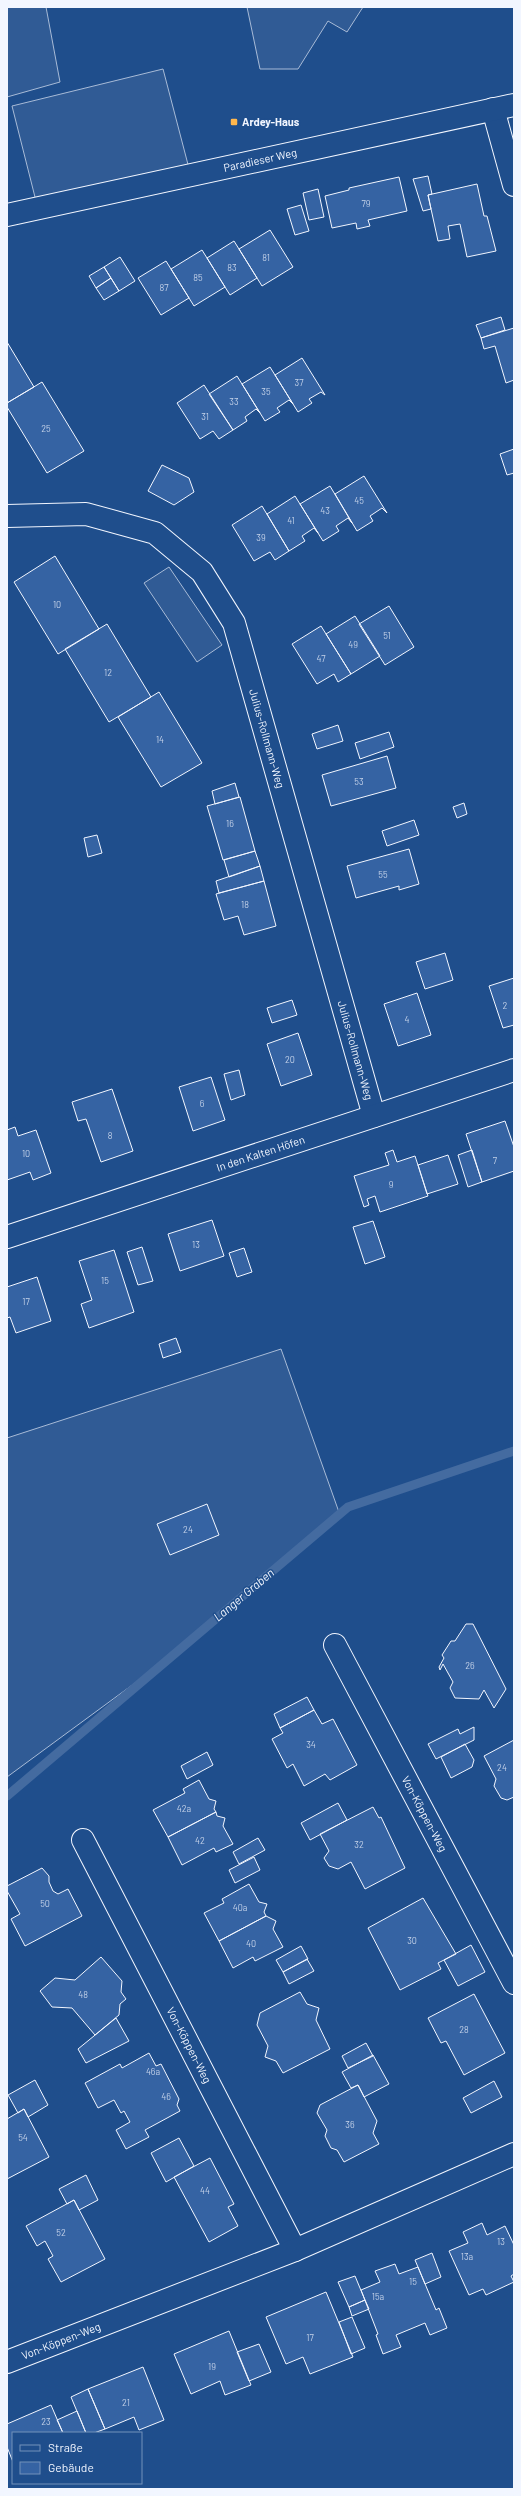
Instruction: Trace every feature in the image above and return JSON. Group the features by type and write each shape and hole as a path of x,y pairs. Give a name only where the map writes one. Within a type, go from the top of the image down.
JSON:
{"street":[{"name":"Paradieser Weg","path":"7,215 514,105"},
{"path":"493,109 514,185"},
{"name":"Julius-Rollmann-Weg","path":"7,516 86,514 155,533 202,572 234,623 374,1116"},
{"name":"In den Kalten Höfen","path":"7,1236 514,1070"},
{"name":"Von-Köppen-Weg","path":"334,1646 514,1983"},
{"name":"Von-Köppen-Weg","path":"83,1840 295,2250"},
{"name":"Von-Köppen-Weg","path":"7,2362 295,2250 514,2154"}],"shaded area":[{"path":"7,7 46,7 60,82 7,97"},
{"path":"247,7 363,7 347,32 328,21 298,69 260,69"},
{"path":"163,69 191,176 38,209 12,106"},
{"path":"169,567 222,645 197,662 144,583"},
{"path":"281,1349 340,1515 184,1647 7,1777 7,1438"}],"building":[{"path":"428,176 432,194 428,195 431,209 423,211 413,179"},
{"path":"399,177 407,211 368,220 370,226 357,229 356,223 332,228 325,196 349,190 349,188"},
{"path":"477,184 484,216 487,216 496,251 467,257 460,224 448,226 450,239 438,241 428,195"},
{"path":"318,189 324,217 309,220 303,193"},
{"path":"301,205 309,231 295,235 287,209"},
{"path":"270,230 293,267 262,286 239,249"},
{"path":"234,241 257,278 230,295 207,258"},
{"path":"202,250 225,287 194,306 171,269"},
{"path":"120,257 135,281 119,291 104,267"},
{"path":"166,261 189,298 161,315 138,278"},
{"path":"104,267 111,278 96,288 89,276"},
{"path":"111,278 119,291 104,300 96,288"},
{"path":"501,317 505,330 481,338 476,325"},
{"path":"514,328 514,380 506,383 495,346 484,349 481,338"},
{"path":"7,342 34,387 7,403"},
{"path":"302,358 325,395 321,392 309,399 312,403 298,412 275,375"},
{"path":"270,367 293,404 289,400 277,408 280,412 265,421 242,384"},
{"path":"237,376 260,413 256,409 245,417 247,421 233,430 209,394"},
{"path":"42,382 84,451 47,473 7,407 7,403"},
{"path":"204,385 233,430 219,439 213,431 200,439 177,403"},
{"path":"514,449 514,473 507,475 500,454"},
{"path":"162,465 189,478 194,492 174,505 148,491"},
{"path":"364,476 387,513 382,508 370,516 373,521 357,531 335,494"},
{"path":"330,486 352,523 348,518 336,526 339,531 323,541 300,504"},
{"path":"295,496 318,533 314,528 302,536 305,541 289,551 267,514"},
{"path":"262,506 289,551 275,560 270,552 254,561 232,525"},
{"path":"55,556 99,629 58,654 14,582"},
{"path":"389,606 414,647 385,665 359,624"},
{"path":"355,616 380,656 351,674 326,634"},
{"path":"107,624 151,697 109,722 65,649"},
{"path":"321,626 351,674 338,682 334,674 317,684 292,644"},
{"path":"159,692 202,763 161,787 118,717"},
{"path":"338,725 343,741 317,749 312,734"},
{"path":"389,732 394,747 360,759 355,743"},
{"path":"387,756 396,788 331,806 322,775"},
{"path":"235,783 239,797 215,804 212,791"},
{"path":"240,797 255,851 223,860 207,806"},
{"path":"464,803 467,814 457,818 453,807"},
{"path":"414,820 419,835 387,846 382,831"},
{"path":"97,835 102,853 88,857 84,838"},
{"path":"409,849 419,884 399,890 399,886 356,898 347,866"},
{"path":"255,851 260,866 229,877 224,860"},
{"path":"260,866 264,881 219,893 216,881"},
{"path":"264,881 276,926 244,935 238,916 224,920 216,894"},
{"path":"445,953 453,980 425,989 416,962"},
{"path":"514,978 514,1025 503,1028 489,986"},
{"path":"417,993 431,1035 398,1046 384,1004"},
{"path":"292,1000 297,1015 272,1023 267,1008"},
{"path":"298,1033 312,1075 281,1086 267,1044"},
{"path":"239,1070 245,1095 231,1100 224,1074"},
{"path":"211,1077 225,1120 193,1131 179,1087"},
{"path":"112,1089 133,1151 101,1162 86,1119 78,1121 72,1102"},
{"path":"505,1121 514,1147 514,1171 482,1182 466,1134"},
{"path":"15,1127 18,1136 36,1130 51,1173 33,1180 30,1172 7,1180 7,1130"},
{"path":"393,1150 397,1162 415,1156 428,1196 380,1212 375,1196 367,1199 369,1205 364,1207 354,1176 389,1165 385,1153"},
{"path":"472,1150 482,1182 468,1187 458,1155"},
{"path":"448,1155 458,1184 427,1194 418,1165"},
{"path":"212,1220 224,1256 180,1271 168,1234"},
{"path":"373,1221 385,1257 365,1264 353,1227"},
{"path":"142,1247 153,1281 138,1285 127,1252"},
{"path":"244,1248 252,1272 237,1277 229,1253"},
{"path":"114,1250 134,1312 89,1328 81,1304 92,1300 79,1261"},
{"path":"37,1277 51,1321 16,1333 10,1317 7,1318 7,1287"},
{"path":"176,1338 181,1352 163,1358 159,1344"},
{"path":"207,1504 219,1535 170,1555 157,1524"},
{"path":"466,1624 473,1624 506,1689 494,1708 484,1690 479,1699 455,1698 450,1688 453,1682 443,1664 440,1670 439,1667 444,1658 442,1655 451,1641 455,1641"},
{"path":"307,1697 314,1710 280,1728 274,1714"},
{"path":"314,1710 322,1724 333,1719 357,1765 330,1780 325,1774 304,1786 293,1764 287,1768 272,1739 283,1733 280,1728"},
{"path":"474,1727 474,1740 436,1759 428,1744 458,1729 460,1734"},
{"path":"514,1740 514,1797 507,1800 501,1798 494,1786 496,1779 484,1756"},
{"path":"465,1744 474,1760 472,1767 451,1778 441,1757"},
{"path":"207,1752 213,1765 187,1779 181,1766"},
{"path":"199,1780 209,1799 216,1801 214,1809 216,1812 168,1837 153,1810 185,1793 183,1789"},
{"path":"338,1803 347,1820 310,1840 301,1823"},
{"path":"373,1807 379,1818 381,1817 405,1868 365,1889 351,1862 338,1869 329,1866 324,1858 329,1851 320,1834"},
{"path":"216,1812 217,1816 225,1818 223,1826 233,1844 216,1852 214,1848 182,1865 168,1837"},
{"path":"258,1838 265,1850 239,1864 233,1852"},
{"path":"254,1857 260,1870 235,1883 229,1870"},
{"path":"42,1868 49,1876 49,1882 53,1891 58,1894 68,1889 82,1916 25,1946 11,1919 20,1914 7,1891 7,1886"},
{"path":"249,1884 259,1902 267,1904 264,1912 266,1916 219,1941 204,1913 224,1903 222,1899"},
{"path":"423,1898 456,1954 438,1963 441,1969 400,1990 368,1928"},
{"path":"266,1916 276,1921 273,1929 283,1947 255,1961 253,1957 233,1968 219,1941"},
{"path":"471,1945 485,1972 458,1986 444,1960"},
{"path":"301,1946 308,1959 283,1972 276,1960"},
{"path":"101,1957 122,1981 121,1992 126,1999 120,2004 119,2015 95,2035 72,2008 52,2007 40,1991 55,1978 75,1980"},
{"path":"307,1959 314,1971 289,1984 283,1972"},
{"path":"300,1992 307,2004 319,2008 316,2020 330,2049 283,2073 276,2061 265,2057 268,2046 257,2025 260,2013"},
{"path":"474,1994 505,2053 464,2075 446,2041 441,2043 428,2018"},
{"path":"116,2018 129,2041 86,2063 78,2049"},
{"path":"366,2043 373,2056 348,2068 342,2056"},
{"path":"149,2053 156,2066 161,2064 179,2099 177,2105 180,2111 145,2130 149,2137 126,2149 116,2130 130,2122 124,2111 121,2113 114,2100 98,2108 85,2083 120,2064 122,2068"},
{"path":"373,2055 389,2084 364,2097 358,2085 351,2088 342,2072"},
{"path":"35,2080 48,2105 28,2117 24,2109 18,2113 8,2095"},
{"path":"494,2081 502,2097 471,2113 463,2098"},
{"path":"358,2085 377,2121 373,2133 379,2144 344,2162 337,2150 331,2148 325,2136 327,2130 317,2113 320,2105"},
{"path":"24,2109 49,2157 7,2179 7,2119"},
{"path":"179,2138 194,2166 166,2182 151,2153"},
{"path":"210,2158 234,2204 228,2207 238,2226 209,2242 174,2177"},
{"path":"86,2175 98,2200 79,2210 74,2200 67,2204 59,2189"},
{"path":"74,2200 105,2259 61,2282 48,2259 53,2256 45,2241 37,2246 26,2226"},
{"path":"482,2223 487,2235 505,2226 514,2245 514,2274 511,2276 514,2282 486,2295 483,2289 469,2295 449,2251 468,2243 463,2232"},
{"path":"432,2253 441,2277 425,2284 415,2260"},
{"path":"395,2264 399,2274 418,2267 436,2310 439,2308 447,2328 430,2335 425,2323 396,2335 401,2347 383,2354 376,2335 378,2334 361,2290 380,2282 375,2271"},
{"path":"355,2276 365,2300 349,2307 338,2282"},
{"path":"326,2292 353,2357 310,2374 303,2357 286,2364 266,2317"},
{"path":"365,2300 369,2309 352,2316 349,2307"},
{"path":"352,2317 365,2348 351,2354 339,2322"},
{"path":"229,2331 251,2385 225,2395 220,2381 191,2394 174,2354"},
{"path":"259,2344 271,2372 249,2381 237,2352"},
{"path":"143,2367 164,2420 139,2430 134,2417 105,2429 88,2389"},
{"path":"88,2389 105,2429 97,2432 86,2432 71,2397"},
{"path":"51,2405 63,2432 12,2432 12,2460 7,2447 7,2424"},
{"path":"77,2411 86,2432 63,2432 57,2420"}],"waterway":[{"name":"Langer Graben","path":"7,1796 348,1507 514,1451"}],"place":[{"name":"Ardey-Haus","path":"234,122"}]}
